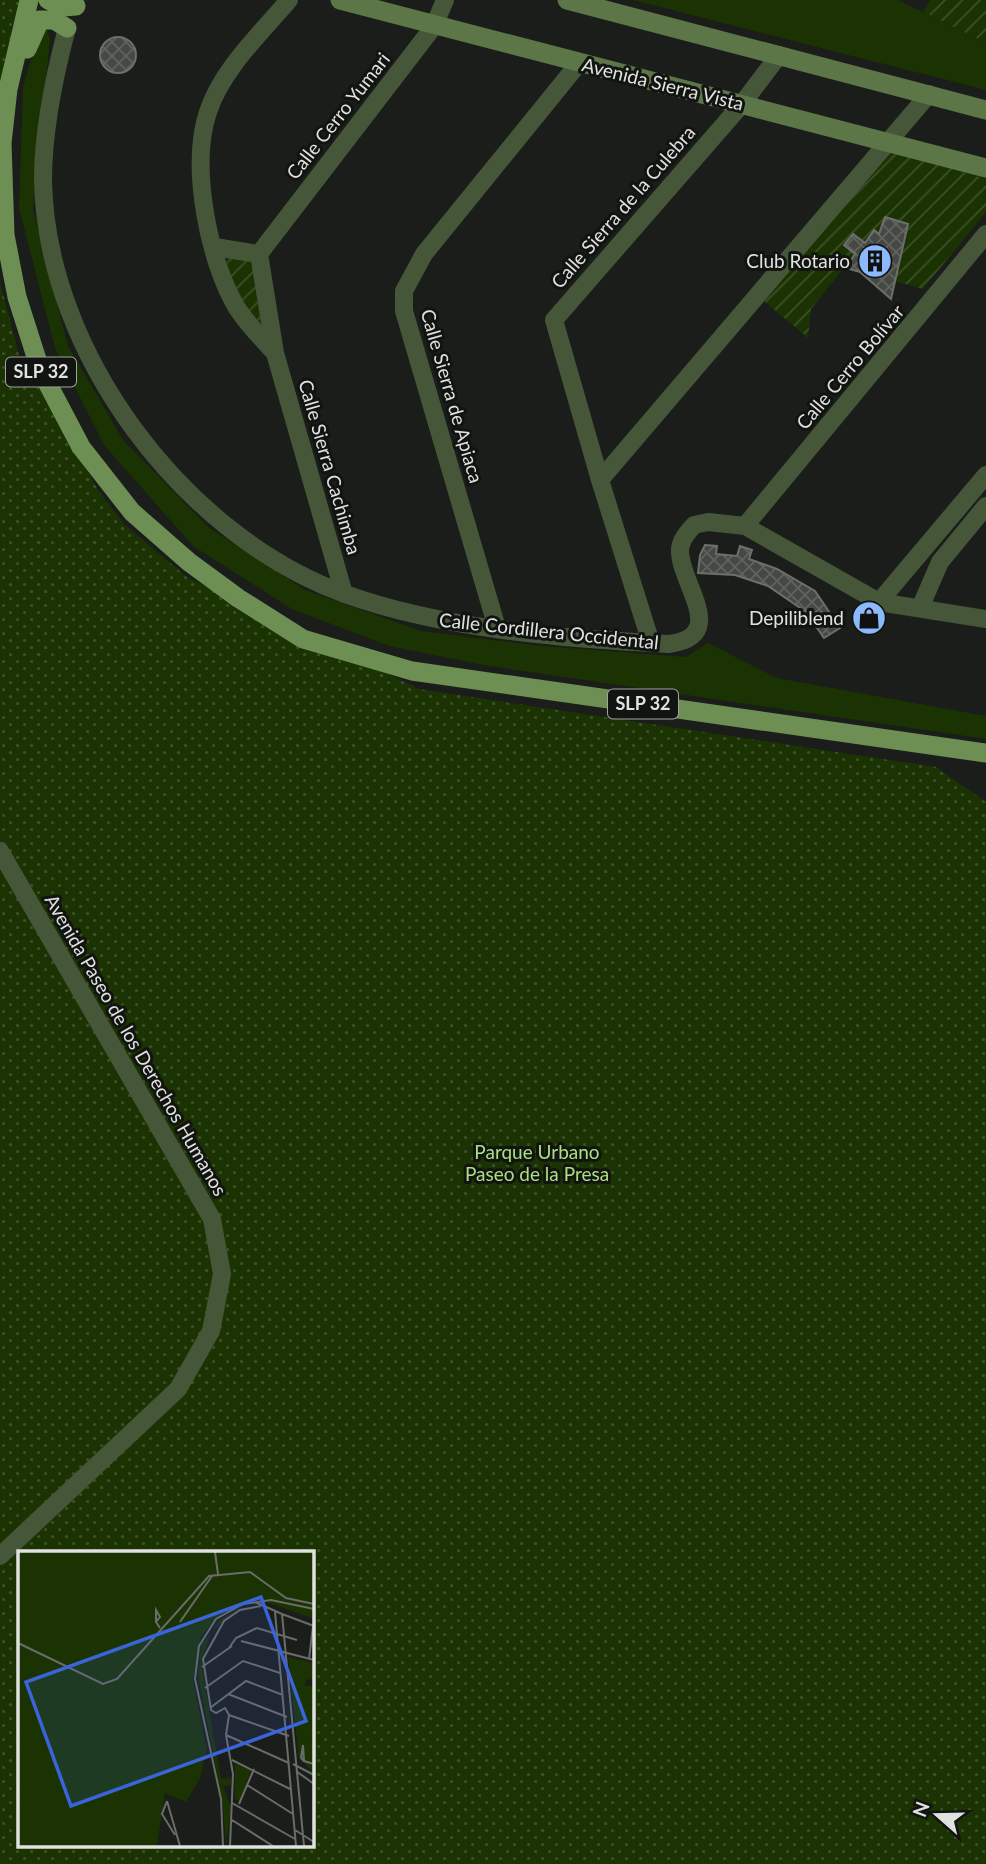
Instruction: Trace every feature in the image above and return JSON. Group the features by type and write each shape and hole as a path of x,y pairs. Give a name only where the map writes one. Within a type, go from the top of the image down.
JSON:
{"main road":[{"name":"SLP 32","path":"29,0 8,89 2,143 5,234 17,297 40,369 81,447 132,512 189,562 238,598 303,639 412,671 986,753"},
{"path":"48,0 63,7 80,3"},
{"name":"Avenida Sierra Vista","path":"340,0 986,168"},
{"path":"567,0 986,110"},
{"name":"Calle Cordillera Occidental","path":"66,28 80,3"},
{"path":"8,89 17,77 40,20 54,20 66,28"}],"street":[{"name":"Calle Sierra Cachimba","path":"275,352 238,309 225,282 201,186 202,140 208,111 233,65 289,0"},
{"name":"Calle Cerro Yumari","path":"259,254 434,26 444,0"},
{"name":"Calle Cordillera Occidental","path":"66,28 48,123 43,181 53,253 74,325 103,383 169,473 199,503 286,568 344,594 405,612 497,628 651,643 685,642 696,630 700,614 682,567 680,547 685,535 694,525 708,522 746,526 879,602"},
{"name":"Calle Sierra de la Culebra","path":"651,643 554,320 565,303 742,104 779,55"},
{"name":"Calle Sierra de Apiaca","path":"497,628 404,311 404,291 425,254 579,63"},
{"path":"600,480 929,94"},
{"name":"Calle Cerro Bolívar","path":"746,526 986,234"},
{"path":"215,247 259,254"},
{"name":"Calle Sierra Cachimba","path":"259,254 275,352 344,594"},
{"path":"879,602 986,475"},
{"path":"920,608 933,574 986,506"},
{"path":"911,565 922,562 929,565 933,574"},
{"path":"879,602 986,619"},
{"name":"Avenida Paseo de los Derechos Humanos","path":"0,851 212,1219 222,1274 211,1331 178,1389 0,1556"}],"green space":[{"path":"0,0 32,0 12,25 0,100"},
{"path":"633,0 898,0 986,43 986,90"},
{"path":"931,0 986,0 986,43 923,12"},
{"path":"46,25 50,39 33,209 68,346 123,440 208,527 305,590 421,631 541,646 686,657 708,643 777,678 986,716 986,739 489,666 389,646 292,609 193,546 104,445 55,348 19,208 23,87 38,36"},
{"path":"892,150 986,179 986,212 923,289 895,281 908,224 885,217 879,234 874,230 865,243 853,234 855,254 811,309 808,338 764,301"},
{"path":"226,257 254,261 267,332 241,298"},
{"name":"Parque Urbano Paseo de la Presa","path":"0,282 19,355 100,493 124,524 187,577 419,689 936,767 986,802 986,1864 0,1864"}],"building":[{"path":"118,37 131,42 136,55 131,68 118,73 105,68 100,55 105,42"},
{"name":"Club Rotario","path":"885,217 908,224 891,299 860,272 846,268 855,254 844,245 853,234 865,243 874,230 879,234"},
{"path":"705,545 717,546 716,554 737,556 740,546 752,550 749,559 777,569 815,591 840,628 824,638 806,612 768,586 735,575 698,573 700,555"}],"place":[{"name":"Club Rotario","path":"875,261"},
{"name":"Depiliblend","path":"869,618"}]}
